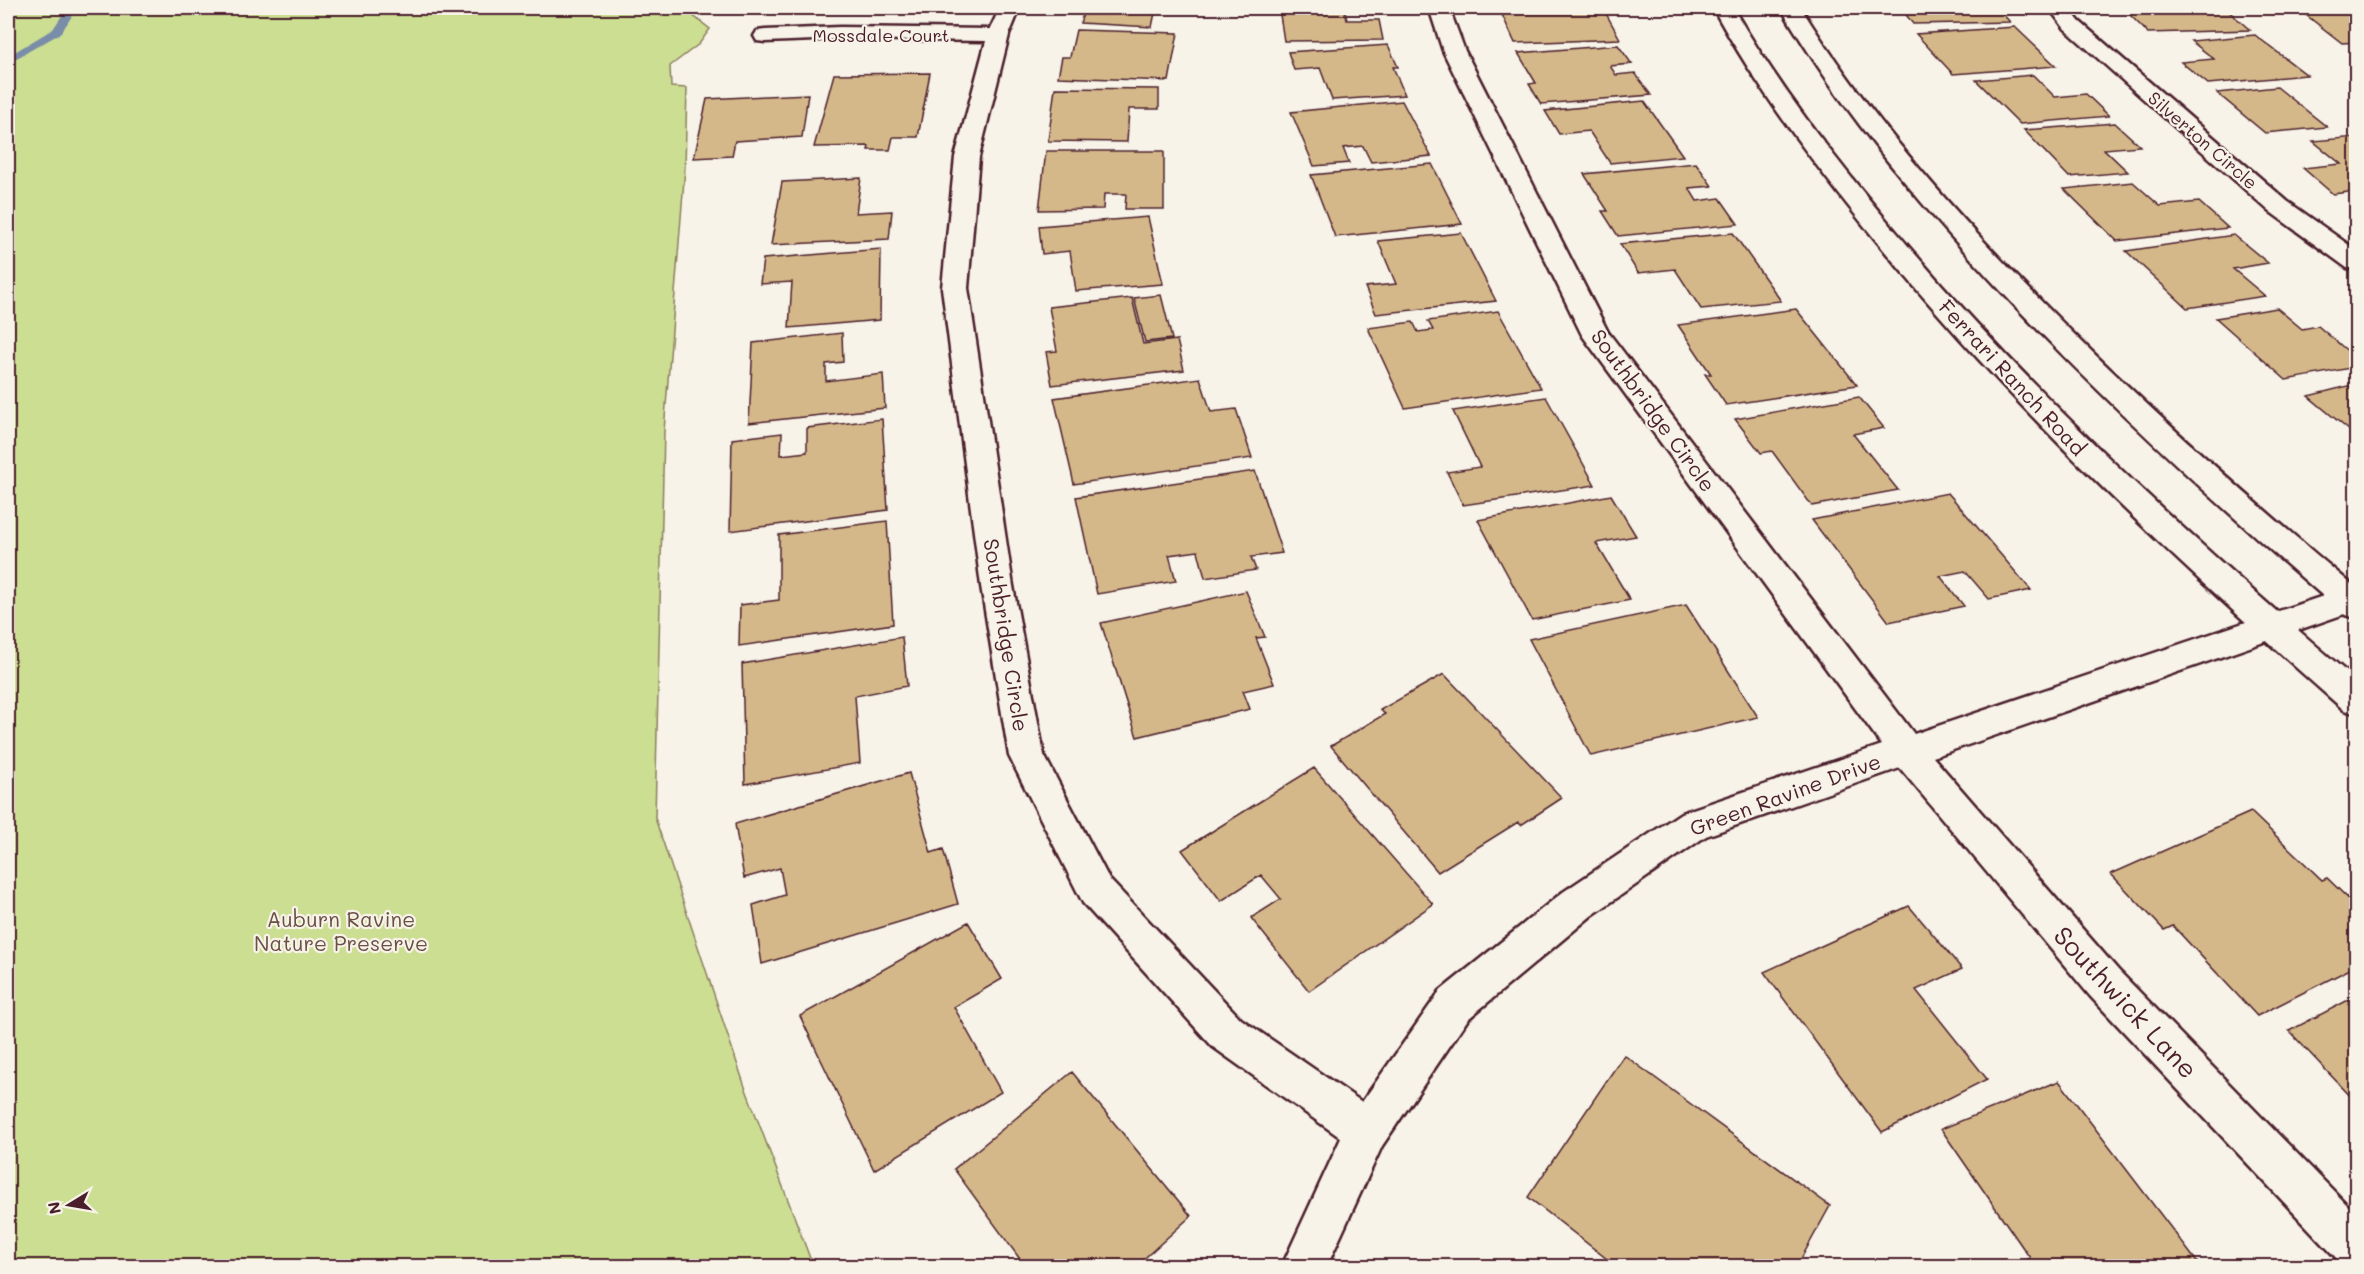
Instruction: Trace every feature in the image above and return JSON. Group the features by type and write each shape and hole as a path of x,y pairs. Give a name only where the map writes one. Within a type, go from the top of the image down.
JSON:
{"street":[{"name":"Southbridge Circle","path":"1439,8 1454,51 1596,335 1906,750"},
{"name":"Ferrari Ranch Road","path":"1723,8 1769,86 1803,133 1900,256 1965,328 2084,452 2270,626 2356,700"},
{"path":"1791,8 1827,64 1873,127 1970,243 2107,384 2259,523 2354,601"},
{"name":"Silverton Circle","path":"2059,8 2072,25 2278,206 2356,262"},
{"name":"Southbridge Circle","path":"1004,21 967,157 955,288 997,586 1027,756 1096,891 1227,1033 1367,1131"},
{"name":"Mossdale Court","path":"765,36 1004,21"},
{"name":"Green Ravine Drive","path":"1304,1266 1367,1131 1454,1005 1577,904 1694,824 2270,626 2354,601"},
{"name":"Southwick Lane","path":"1906,750 2104,983 2356,1246"}],"green space":[{"name":"Auburn Ravine Nature Preserve","path":"8,8 683,8 710,29 699,44 670,66 671,87 687,88 685,167 664,431 655,818 744,1084 813,1266 8,1266"}],"building":[{"path":"1085,8 1156,8 1152,27 1080,23"},
{"path":"1279,8 1344,8 1347,20 1379,20 1383,40 1284,41"},
{"path":"1499,8 1603,8 1620,39 1515,43"},
{"path":"1901,8 1997,8 2010,22 1913,24"},
{"path":"2152,8 2225,8 2250,30 2148,33 2126,11 2155,10"},
{"path":"2297,8 2356,8 2356,42 2342,43"},
{"path":"2015,27 2056,66 1953,74 1916,34"},
{"path":"1076,30 1178,33 1169,81 1058,77 1062,57 1070,57"},
{"path":"2255,35 2307,75 2208,84 2181,62 2214,59 2191,41"},
{"path":"1388,45 1398,67 1393,67 1405,95 1332,100 1320,68 1294,70 1288,52"},
{"path":"1618,45 1632,64 1610,66 1616,75 1635,73 1651,95 1541,104 1529,84 1536,83 1518,53"},
{"path":"930,73 918,137 893,137 890,150 868,150 869,146 814,147 834,74"},
{"path":"2033,75 2055,97 2086,94 2109,116 2020,124 1976,80"},
{"path":"2277,87 2327,127 2265,133 2217,93"},
{"path":"1055,88 1159,89 1159,109 1129,109 1127,142 1048,141"},
{"path":"808,94 802,137 735,141 732,156 694,158 707,99"},
{"path":"1402,101 1431,156 1371,162 1363,146 1343,148 1349,163 1314,166 1291,112"},
{"path":"1644,101 1683,156 1610,163 1589,131 1559,134 1545,111"},
{"path":"2115,123 2140,146 2104,149 2128,172 2069,177 2024,130"},
{"path":"2356,137 2356,191 2333,194 2303,168 2341,164 2313,141"},
{"path":"1046,151 1164,151 1164,209 1125,209 1126,194 1104,194 1103,209 1039,210"},
{"path":"1696,163 1712,186 1689,188 1697,201 1720,198 1738,224 1618,236 1602,211 1608,211 1584,174"},
{"path":"1432,164 1462,224 1335,237 1311,175"},
{"path":"861,178 856,213 892,211 889,239 771,245 782,182"},
{"path":"2133,182 2160,206 2199,202 2228,228 2117,241 2064,189"},
{"path":"1148,217 1163,284 1076,291 1070,251 1042,254 1039,226"},
{"path":"1461,233 1496,301 1376,314 1365,287 1396,284 1378,241"},
{"path":"1733,233 1781,301 1701,309 1675,269 1638,273 1620,244"},
{"path":"2234,235 2268,263 2233,269 2265,296 2187,308 2126,251"},
{"path":"881,249 880,320 789,328 792,282 760,284 763,259"},
{"path":"1161,295 1172,339 1145,342 1134,298"},
{"path":"1132,298 1143,344 1177,340 1184,370 1052,385 1046,352 1057,351 1049,307"},
{"path":"2277,308 2302,329 2318,326 2356,358 2356,367 2286,380 2216,318"},
{"path":"1796,309 1857,385 1726,405 1705,374 1711,374 1678,325"},
{"path":"1498,311 1541,388 1405,408 1368,328 1413,322 1418,332 1433,330 1428,321"},
{"path":"842,333 843,362 826,364 826,381 883,374 885,408 749,423 753,343"},
{"path":"1200,378 1211,412 1236,409 1252,458 1074,484 1054,398"},
{"path":"2356,384 2356,436 2308,396"},
{"path":"1546,397 1595,485 1463,505 1447,472 1480,467 1453,411"},
{"path":"1859,397 1884,428 1853,434 1898,490 1812,506 1772,451 1761,453 1735,419"},
{"path":"882,419 888,510 730,531 732,439 782,433 781,455 807,452 807,428"},
{"path":"1255,471 1282,553 1251,557 1256,570 1205,578 1198,551 1169,555 1176,581 1097,594 1076,497"},
{"path":"1948,493 2031,590 1989,599 1965,571 1940,576 1964,606 1889,622 1812,520"},
{"path":"1611,495 1636,536 1596,543 1630,600 1532,620 1478,520"},
{"path":"887,521 893,624 739,646 740,605 779,600 779,535"},
{"path":"1246,591 1265,637 1256,638 1274,684 1243,691 1250,709 1137,737 1101,623"},
{"path":"1686,605 1758,717 1591,756 1529,639"},
{"path":"902,637 907,686 855,696 860,763 745,784 742,664"},
{"path":"1444,674 1562,798 1521,825 1518,822 1438,872 1331,746 1385,714 1380,710"},
{"path":"1314,768 1433,904 1309,991 1251,918 1281,899 1261,875 1221,901 1182,850"},
{"path":"909,773 931,853 943,849 958,904 762,964 753,905 785,895 780,868 744,878 735,824"},
{"path":"2251,812 2322,880 2327,878 2356,906 2356,966 2257,1016 2173,926 2164,930 2111,874"},
{"path":"1909,906 1962,969 1916,990 1987,1079 1882,1132 1764,972"},
{"path":"968,922 1002,979 954,1007 1001,1092 874,1170 800,1016"},
{"path":"2356,996 2356,1102 2289,1031"},
{"path":"1624,1055 1830,1206 1797,1266 1616,1266 1528,1197"},
{"path":"1072,1072 1191,1216 1136,1266 1025,1266 954,1169"},
{"path":"2059,1081 2200,1266 2011,1266 2030,1258 1941,1129"}],"waterway":[{"path":"8,60 57,31 72,8"}]}
